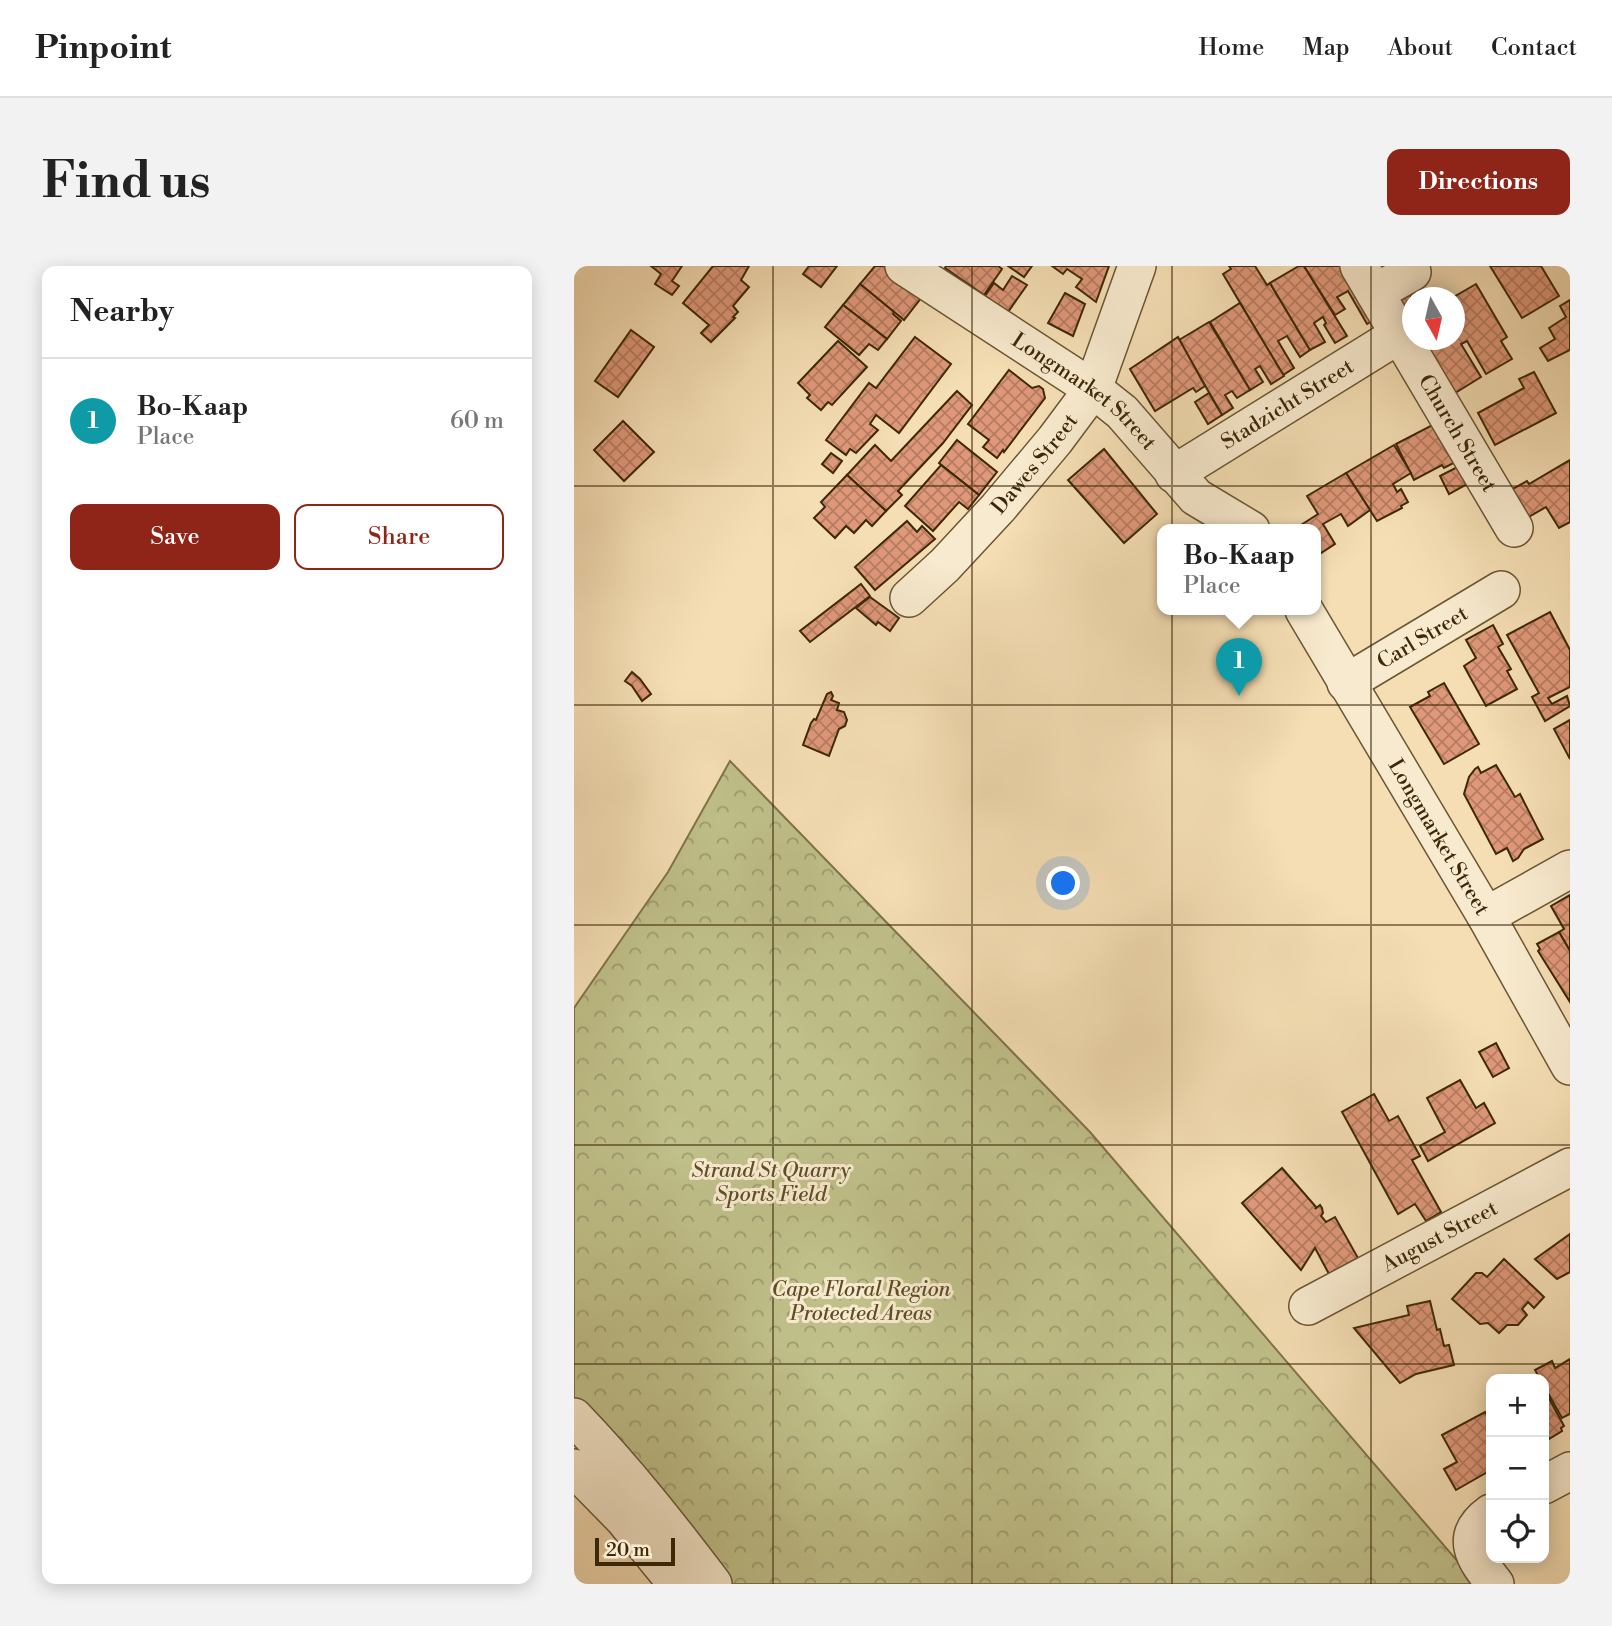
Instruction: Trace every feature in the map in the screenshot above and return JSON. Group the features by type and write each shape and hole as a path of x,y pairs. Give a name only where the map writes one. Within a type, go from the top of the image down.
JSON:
{"street":[{"name":"Longmarket Street","path":"904,266 1093,389 1122,412 1196,497 1241,524"},
{"name":"Dawes Street","path":"909,598 945,565 998,508 1055,440 1093,389 1137,266"},
{"path":"1367,279 1412,272"},
{"name":"Church Street","path":"1367,279 1514,528"},
{"name":"Stadzicht Street","path":"1174,474 1400,334"},
{"name":"Carl Street","path":"1346,683 1501,590"},
{"name":"Longmarket Street","path":"1307,615 1486,916 1570,1066"},
{"path":"1486,916 1570,869"},
{"name":"August Street","path":"1308,1306 1570,1167"},
{"path":"574,1417 648,1500 713,1584"},
{"path":"574,1468 624,1519 677,1584"},
{"path":"1549,1482 1570,1471"},
{"path":"1486,1517 1479,1522 1472,1545 1476,1559 1495,1584"}],"green space":[{"name":"Cape Floral Region Protected Areas","path":"730,761 1090,1132 1477,1584 727,1584 574,1407 574,1008 668,872"}],"building":[{"path":"651,266 682,266 672,281 679,286 672,295 655,284 661,274"},
{"path":"713,266 749,266 741,280 749,287 733,306 738,312 733,317 735,318 711,342 701,333 709,325 683,303"},
{"path":"809,266 837,266 821,287 803,274"},
{"path":"875,266 886,266 925,293 904,320 860,284"},
{"path":"998,266 1002,269 984,295 945,268"},
{"path":"1008,266 1032,266 1024,277"},
{"path":"1052,266 1109,266 1096,302 1076,287 1082,279 1067,269 1063,274"},
{"path":"1229,266 1255,266 1267,285 1270,283 1310,350 1300,357 1287,336 1278,341 1294,368 1283,375 1223,274 1231,269"},
{"path":"1299,266 1304,266 1347,336 1335,343 1324,325 1326,323 1323,317 1314,323 1325,342 1310,350 1270,283"},
{"path":"1304,266 1351,266 1381,316 1367,324 1348,291 1337,297 1345,309 1335,315"},
{"path":"1490,266 1541,266 1559,296 1522,318"},
{"path":"1012,276 1027,285 1008,312 985,296 994,283 1003,290"},
{"path":"860,284 901,321 887,339 843,305"},
{"path":"1476,284 1507,337 1501,341 1512,359 1486,374 1467,341 1465,342 1465,290"},
{"path":"1065,293 1085,304 1073,336 1048,323"},
{"path":"1402,294 1402,322 1390,301"},
{"path":"1570,300 1570,350 1548,361 1540,348 1555,339 1549,328 1566,317 1560,306"},
{"path":"1240,303 1284,376 1271,384 1260,366 1255,369 1263,382 1250,390 1210,322"},
{"path":"843,305 887,339 878,350 869,344 859,355 825,327"},
{"path":"1209,322 1250,390 1237,398 1232,391 1225,395 1233,408 1222,415 1179,340"},
{"path":"631,330 654,347 618,397 595,381"},
{"path":"915,337 951,364 899,433 876,415 870,424 878,430 856,453 850,449 846,455 826,440 869,383 876,388"},
{"path":"1178,337 1205,386 1196,392 1193,388 1155,411 1130,369"},
{"path":"838,341 867,367 832,405 828,402 821,410 807,398 810,395 798,383"},
{"path":"1420,350 1465,350 1481,377 1452,395"},
{"path":"1009,370 1032,388 1039,386 1043,389 1045,398 997,458 983,447 989,440 968,424"},
{"path":"1534,372 1556,413 1495,445 1478,413 1524,388 1519,379"},
{"path":"957,391 972,405 943,443 898,491 902,495 886,511 847,475 875,445 891,461"},
{"path":"1209,393 1222,415 1208,424 1195,402"},
{"path":"1444,419 1465,457 1444,468 1442,465 1414,480 1396,444"},
{"path":"623,421 654,452 624,481 594,450"},
{"path":"957,440 997,472 979,495 939,463"},
{"path":"1394,445 1411,473 1393,484 1397,492 1401,489 1408,502 1377,521 1346,473"},
{"path":"1104,449 1157,514 1124,543 1068,480"},
{"path":"831,453 842,461 833,473 822,464"},
{"path":"1570,460 1570,522 1559,528 1546,507 1527,518 1511,490 1527,481 1529,484"},
{"path":"1467,462 1476,479 1449,494 1440,476"},
{"path":"941,465 979,495 968,509 959,502 933,531 905,506"},
{"path":"1346,473 1370,510 1348,526 1341,514 1323,524 1335,544 1321,553 1321,524 1303,524 1318,514 1307,496"},
{"path":"847,475 886,511 872,526 866,520 854,533 846,526 835,538 814,518 825,507 821,502"},
{"path":"907,521 917,532 922,526 935,539 875,590 855,567"},
{"path":"861,584 870,596 810,642 800,631"},
{"path":"870,597 899,618 890,631 878,622 876,625 856,608"},
{"path":"1550,612 1570,650 1570,687 1548,698 1552,704 1567,696 1570,706 1545,721 1532,697 1539,693 1507,635"},
{"path":"1493,625 1503,644 1498,647 1511,669 1507,671 1517,689 1486,706 1464,666 1476,658 1466,640"},
{"path":"632,672 651,694 642,701 625,681"},
{"path":"1444,683 1479,744 1444,764 1410,707 1430,696 1428,692"},
{"path":"831,692 831,700 839,703 837,710 844,712 847,720 845,726 839,729 829,756 803,745 811,723 816,720 827,694"},
{"path":"1570,720 1570,759 1554,729"},
{"path":"1496,765 1515,797 1520,794 1543,839 1524,849 1513,861 1507,848 1496,854 1464,794 1469,777 1475,769 1478,767 1481,773"},
{"path":"1570,895 1570,951 1559,932 1564,929 1551,906"},
{"path":"1559,932 1570,951 1570,1002 1538,951 1540,949 1537,944"},
{"path":"1496,1043 1509,1068 1493,1077 1479,1052"},
{"path":"1460,1080 1476,1108 1484,1103 1495,1123 1428,1161 1420,1146 1445,1132 1427,1098"},
{"path":"1374,1094 1389,1121 1398,1116 1420,1156 1412,1160 1441,1212 1426,1221 1415,1204 1398,1214 1342,1112"},
{"path":"1282,1168 1315,1209 1320,1205 1323,1213 1321,1216 1326,1222 1335,1217 1358,1258 1329,1274 1315,1248 1301,1270 1242,1203"},
{"path":"1570,1234 1570,1272 1557,1279 1535,1259"},
{"path":"1504,1259 1544,1297 1534,1308 1528,1302 1522,1309 1527,1315 1518,1325 1507,1325 1499,1333 1488,1323 1480,1324 1452,1299 1476,1273 1487,1277"},
{"path":"1430,1301 1437,1330 1440,1329 1444,1346 1449,1345 1454,1365 1416,1374 1400,1383 1354,1328 1409,1315 1407,1306"},
{"path":"1570,1359 1570,1414 1562,1418 1549,1395 1549,1374 1537,1374 1535,1370 1552,1361 1555,1368"},
{"path":"1549,1398 1564,1426 1562,1431 1549,1439"},
{"path":"1485,1412 1486,1473 1456,1490 1444,1469 1457,1462 1442,1435"}],"place":[{"name":"Bo-Kaap","path":"1239,696"}],"park label":[{"name":"Strand St Quarry Sports Field","path":"771,1182"}]}
